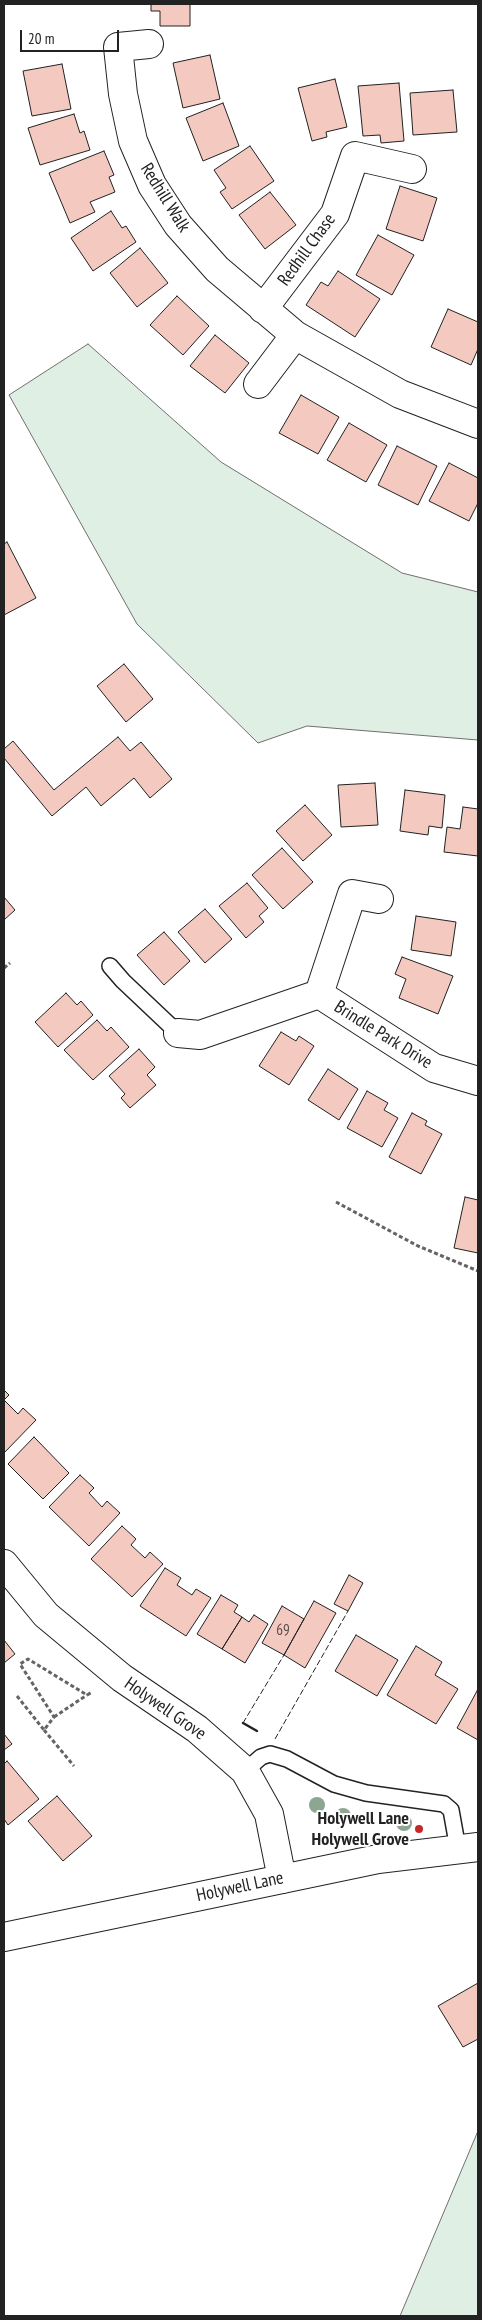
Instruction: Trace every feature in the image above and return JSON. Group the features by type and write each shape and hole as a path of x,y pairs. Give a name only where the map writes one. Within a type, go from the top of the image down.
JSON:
{"street":[{"name":"Redhill Walk","path":"149,44 118,47 123,94 133,141 152,185 178,225 218,269 262,309 295,335 400,394 478,424"},
{"name":"Redhill Chase","path":"262,309 335,214 355,156 412,169"},
{"path":"258,384 295,335"},
{"name":"Brindle Park Drive","path":"319,994 352,894 379,899"},
{"name":"Brindle Park Drive","path":"178,1033 200,1035 319,994"},
{"name":"Brindle Park Drive","path":"319,994 434,1068 478,1081"},
{"name":"Holywell Grove","path":"4,1564 46,1615 122,1678 197,1729 245,1771 269,1814 282,1879"},
{"name":"Holywell Lane","path":"4,1937 378,1859 468,1848"}],"lane":[{"path":"110,966 123,981 178,1033"},
{"path":"245,1771 261,1757 270,1754 287,1759 334,1784 358,1790 444,1804 451,1810 468,1848"}],"path":[{"path":"4,968 10,963"},
{"path":"336,1202 418,1246 478,1271"},
{"path":"54,1717 20,1664 28,1658 87,1695"},
{"path":"44,1730 54,1717 87,1695 122,1678"},
{"path":"17,1696 74,1766"}],"green space":[{"path":"88,344 221,462 402,573 478,592 478,740 307,726 258,743 137,624 9,395"},
{"path":"478,2131 478,2316 400,2316"}],"building":[{"path":"151,4 190,4 190,26 160,26 160,11 151,11"},
{"path":"210,55 220,99 183,108 173,63"},
{"path":"62,64 71,109 32,116 23,71"},
{"path":"335,79 347,127 326,132 327,137 312,141 298,88"},
{"path":"399,83 404,141 381,143 380,135 363,136 358,86"},
{"path":"453,90 457,132 413,135 410,93"},
{"path":"223,103 239,146 203,161 186,118"},
{"path":"74,114 80,133 84,131 90,150 40,165 28,128"},
{"path":"250,146 274,181 232,209 220,192 226,188 214,170"},
{"path":"104,151 114,175 109,177 115,192 90,202 95,212 70,223 49,173"},
{"path":"400,186 437,198 423,241 386,229"},
{"path":"270,192 296,225 265,249 239,215"},
{"path":"111,211 122,228 126,226 136,242 93,271 71,238"},
{"path":"378,235 414,255 392,295 356,275"},
{"path":"140,248 168,283 137,307 110,273"},
{"path":"338,271 380,299 355,337 306,305 321,282 328,286"},
{"path":"177,296 209,326 183,355 150,325"},
{"path":"448,309 478,322 478,349 471,365 431,347"},
{"path":"215,335 249,363 225,393 190,366"},
{"path":"301,395 339,417 318,454 279,433"},
{"path":"349,423 387,445 366,482 327,460"},
{"path":"397,446 437,466 418,505 378,485"},
{"path":"449,463 478,478 478,503 469,521 429,501"},
{"path":"7,542 36,598 4,615 4,544"},
{"path":"124,664 153,699 126,722 97,686"},
{"path":"118,737 130,751 141,742 172,779 150,798 134,778 101,806 86,787 52,816 4,758 4,749 13,741 54,790"},
{"path":"375,783 378,825 341,827 338,785"},
{"path":"405,790 445,795 442,828 429,826 428,835 400,831"},
{"path":"305,805 332,835 303,861 276,831"},
{"path":"463,807 478,809 478,856 444,852 447,827 460,829"},
{"path":"282,848 313,882 283,909 252,875"},
{"path":"247,883 268,908 259,916 264,922 246,938 219,906"},
{"path":"4,897 15,910 4,920"},
{"path":"205,909 232,939 205,963 178,932"},
{"path":"416,916 456,922 451,956 411,950"},
{"path":"164,932 190,961 164,985 137,955"},
{"path":"402,957 453,976 438,1014 399,998 406,979 395,974"},
{"path":"66,993 77,1005 81,1001 93,1015 58,1047 35,1022"},
{"path":"97,1020 107,1031 111,1027 129,1047 93,1080 64,1050"},
{"path":"281,1032 296,1041 299,1036 314,1046 289,1085 259,1066"},
{"path":"139,1049 155,1067 147,1075 156,1085 130,1108 121,1098 125,1094 109,1076"},
{"path":"328,1069 358,1089 339,1120 308,1100"},
{"path":"367,1091 388,1103 384,1110 398,1118 382,1147 347,1128"},
{"path":"412,1113 427,1121 425,1125 442,1134 421,1174 389,1157"},
{"path":"465,1197 478,1200 478,1253 454,1248"},
{"path":"4,1390 9,1395 4,1400"},
{"path":"4,1400 18,1414 23,1408 36,1420 4,1453"},
{"path":"34,1437 69,1473 43,1499 8,1464"},
{"path":"80,1475 94,1488 89,1493 102,1507 107,1501 120,1513 89,1546 49,1507"},
{"path":"122,1526 136,1539 131,1545 145,1558 150,1552 163,1564 132,1597 91,1559"},
{"path":"165,1568 181,1578 177,1585 192,1595 196,1589 211,1598 186,1636 140,1606"},
{"path":"349,1575 363,1583 348,1611 334,1604"},
{"path":"221,1595 238,1605 234,1612 242,1617 222,1649 197,1634"},
{"path":"314,1601 336,1613 305,1668 284,1655"},
{"path":"282,1606 304,1619 284,1655 262,1643"},
{"path":"254,1615 268,1624 245,1663 222,1649 242,1617 249,1622"},
{"path":"356,1635 398,1660 377,1696 335,1671"},
{"path":"4,1640 15,1654 4,1663"},
{"path":"416,1646 442,1662 435,1675 458,1689 436,1724 387,1695"},
{"path":"478,1692 478,1740 457,1728"},
{"path":"4,1734 12,1744 4,1750"},
{"path":"7,1761 39,1799 8,1825 4,1819 4,1764"},
{"path":"57,1796 92,1836 63,1861 28,1821"},
{"path":"478,1983 478,2039 463,2047 438,2006"}],"fence":[{"path":"275,1739 348,1611"},
{"path":"243,1723 284,1655"}],"wall":[{"path":"243,1723 257,1731"}],"place":[{"name":"Holywell Lane Holywell Grove","path":"419,1829"}]}
